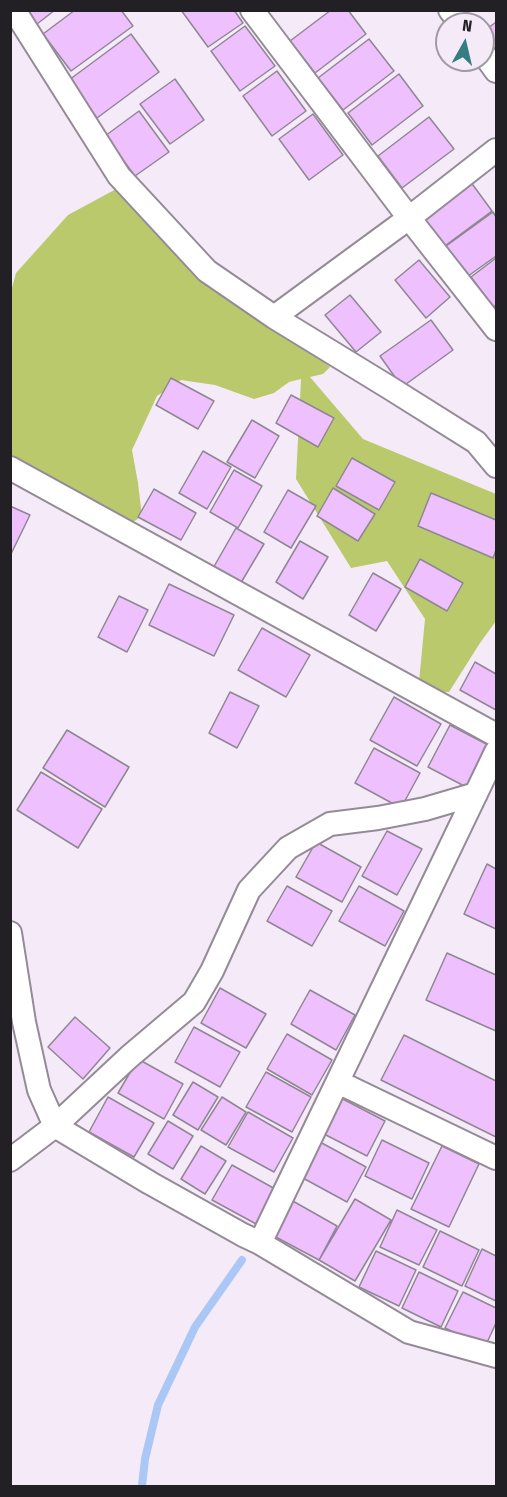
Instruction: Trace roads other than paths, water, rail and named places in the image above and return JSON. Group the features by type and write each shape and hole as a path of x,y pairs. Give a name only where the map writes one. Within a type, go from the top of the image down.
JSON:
{"street":[{"path":"14,10 119,176 207,271 274,317 476,442 496,466"},
{"path":"252,10 496,330"},
{"path":"274,317 409,218 496,150"},
{"path":"10,468 496,735"},
{"path":"260,1243 496,752"},
{"path":"10,1160 55,1126 194,1002 212,971 249,890 288,848 330,824 424,809 476,794"},
{"path":"10,933 24,1022 39,1090 55,1126 150,1183 260,1243 409,1332 496,1356"},
{"path":"338,1082 496,1158"}],"waterway":[{"path":"142,1486 145,1459 158,1405 195,1327 242,1260"}]}
